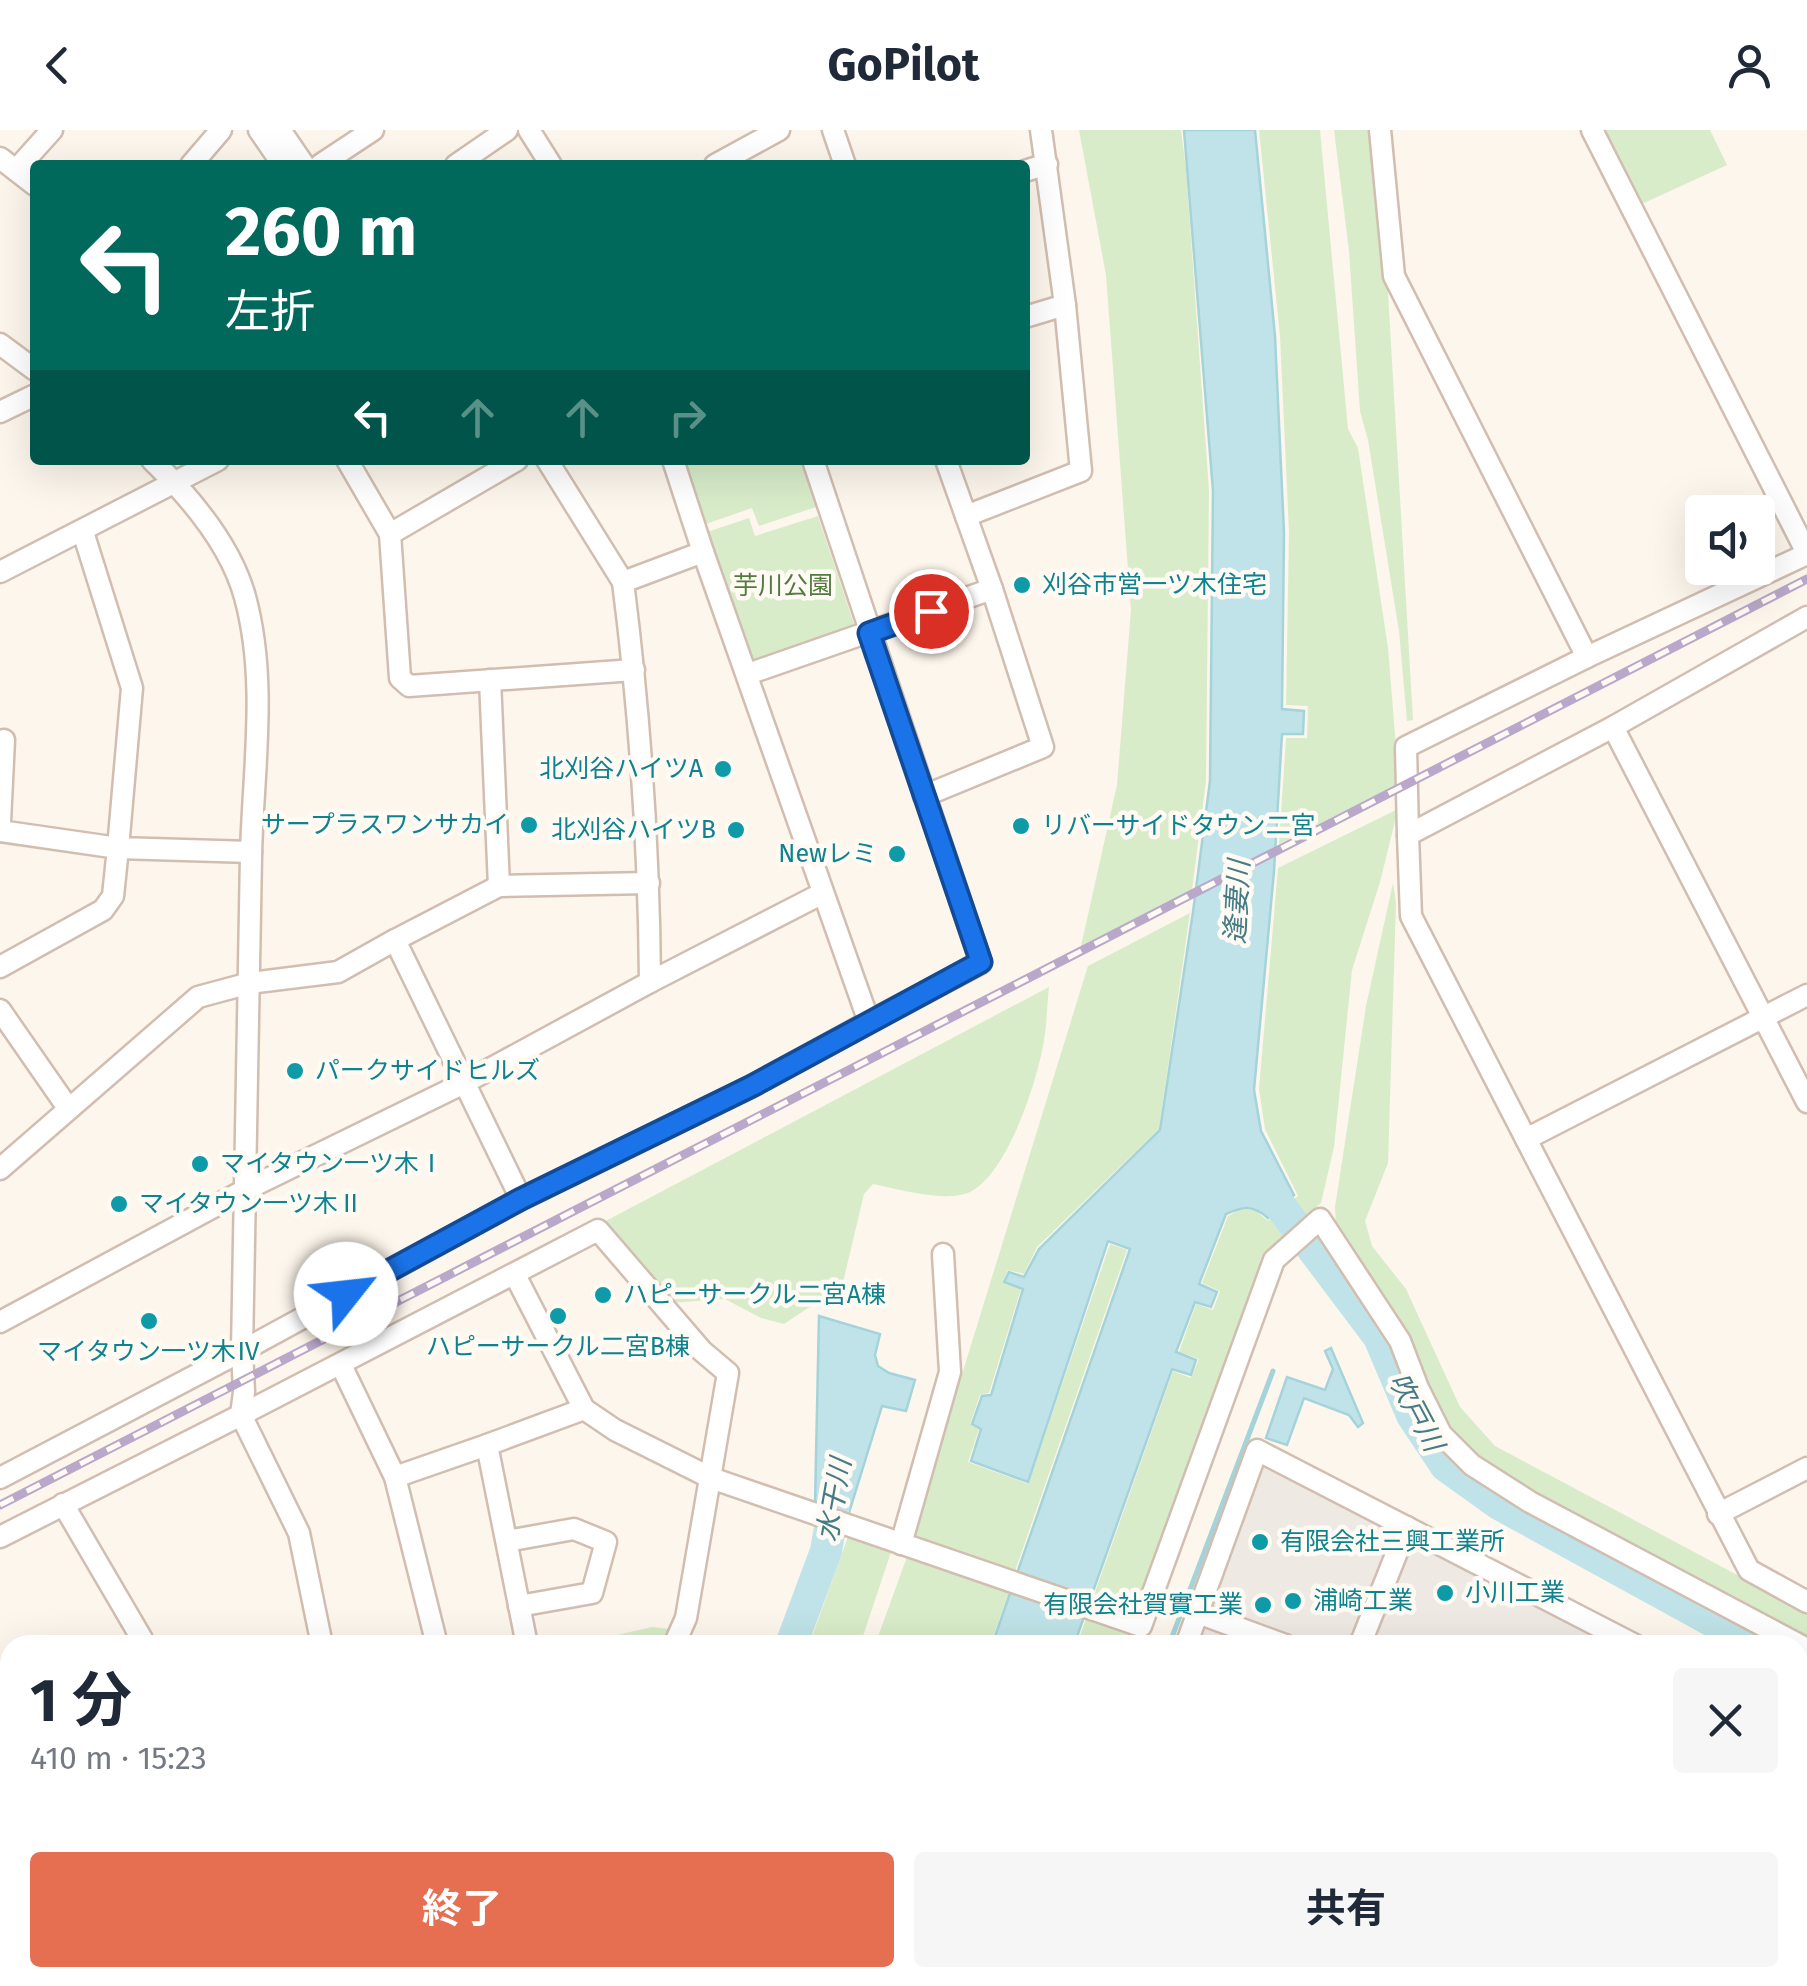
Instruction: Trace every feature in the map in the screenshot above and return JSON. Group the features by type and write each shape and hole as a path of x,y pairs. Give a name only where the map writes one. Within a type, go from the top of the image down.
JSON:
{"street":[{"path":"30,181 8,164 52,130"},
{"path":"194,160 221,130"},
{"path":"260,130 280,160"},
{"path":"280,130 301,160"},
{"path":"328,160 373,130"},
{"path":"463,160 507,130"},
{"path":"529,130 549,160"},
{"path":"725,160 779,130"},
{"path":"833,130 843,160"},
{"path":"966,516 1081,471 1065,305 1041,130"},
{"path":"1380,130 1394,276 1588,656"},
{"path":"1592,130 1807,554 1588,656 1406,747 1412,916 1749,1570 1807,1602"},
{"path":"1030,169 1046,164"},
{"path":"1030,316 1065,305"},
{"path":"0,344 30,366"},
{"path":"0,412 30,398"},
{"path":"157,465 176,483 224,548 245,596 255,655 258,717 242,1414 299,1533 320,1635"},
{"path":"0,572 209,465"},
{"path":"350,465 390,534 403,683 409,686 634,670"},
{"path":"390,534 509,465"},
{"path":"549,465 623,582 634,670 649,882 650,982"},
{"path":"675,465 821,894 869,1022"},
{"path":"0,1478 521,1199 752,1086 981,962 815,465"},
{"path":"924,796 1043,748 948,465"},
{"path":"0,968 103,910 113,896 132,688 83,532"},
{"path":"623,582 703,552"},
{"path":"748,674 992,589"},
{"path":"1408,835 1613,727 1807,617"},
{"path":"490,680 499,886"},
{"path":"1613,727 1807,1102"},
{"path":"0,822 4,740"},
{"path":"0,831 118,848 252,852"},
{"path":"0,1169 198,997 250,983 338,972 499,886 649,882"},
{"path":"0,1322 246,1190 464,1083 821,894"},
{"path":"396,940 521,1199"},
{"path":"1526,1139 1807,995"},
{"path":"0,1010 68,1108"},
{"path":"515,1275 584,1409 615,1430 711,1478 1141,1626 1274,1260 1320,1219 1400,1341 1441,1434 1472,1465 1530,1502 1781,1635"},
{"path":"0,1538 598,1230 702,1351 728,1374 686,1618 678,1635"},
{"path":"901,1544 950,1372 943,1254"},
{"path":"340,1365 395,1476 435,1635"},
{"path":"395,1476 584,1409"},
{"path":"486,1444 525,1635"},
{"path":"1190,1635 1257,1450 1616,1635"},
{"path":"1718,1514 1807,1468"},
{"path":"62,1504 139,1635"},
{"path":"1364,1635 1407,1528"},
{"path":"507,1542 574,1529 606,1542 592,1593 520,1606"},
{"path":"1198,1613 1258,1635"}],"shaded area":[{"path":"1261,1460 1591,1635 1200,1635"}],"green space":[{"path":"1079,130 1181,130 1209,490 1206,781 1192,890 1081,946 1117,785 1131,610 1106,275"},
{"path":"1259,130 1320,130 1348,429 1358,448 1388,648 1399,784 1279,844 1286,738 1307,738 1308,706 1286,705 1289,532 1280,336"},
{"path":"1334,130 1374,130 1387,276 1413,720 1407,721 1399,631 1360,411 1349,251"},
{"path":"1599,130 1710,130 1727,165 1633,208"},
{"path":"684,465 805,465 819,506 759,526 752,508 703,525"},
{"name":"芋川公園","path":"818,516 858,636 754,673 707,532 749,518 755,536"},
{"path":"1398,809 1352,970 1334,1147 1321,1203 1305,1216 1293,1200 1298,1196 1265,1129 1259,1089 1278,868"},
{"path":"1393,883 1396,903 1388,1163 1365,1221 1372,1246 1406,1289 1460,1407 1495,1446 1807,1612 1807,1635 1792,1635 1476,1462 1445,1431 1336,1231 1335,1207 1366,1006"},
{"path":"1190,913 1159,1129 1037,1247 1024,1274 1008,1270 1002,1283 1021,1289 989,1393 980,1395 970,1424 979,1429 968,1462 1028,1484 1110,1244 1127,1250 1015,1571 924,1543 913,1533 1088,966"},
{"path":"1049,987 1044,1041 1035,1078 1019,1123 998,1164 985,1180 962,1195 923,1194 873,1184 864,1194 840,1295 808,1308 784,1324 761,1318 725,1299 670,1303 600,1224"},
{"path":"1241,1209 1255,1210 1268,1221 1273,1216 1285,1232 1269,1258 1140,1609 1126,1611 1093,1598 1173,1371 1191,1378 1199,1359 1179,1352 1196,1304 1213,1310 1220,1291 1202,1283 1228,1216"},
{"path":"849,1534 887,1544 891,1552 863,1635 813,1635"},
{"path":"908,1554 1011,1587 994,1635 879,1635"},
{"path":"1087,1616 1120,1627 1128,1635 1080,1635"},
{"path":"652,1627 670,1629 668,1635 617,1635"}],"water":[{"name":"逢妻川","path":"1184,130 1255,130 1275,336 1284,532 1282,709 1304,711 1303,734 1282,734 1254,1090 1261,1131 1294,1195 1287,1200 1301,1218 1287,1230 1274,1213 1268,1218 1248,1208 1226,1214 1199,1284 1217,1292 1211,1307 1195,1302 1176,1352 1196,1360 1191,1375 1172,1369 1078,1635 995,1635 1130,1249 1108,1241 1028,1482 971,1461 981,1429 972,1424 982,1396 991,1395 1023,1289 1004,1282 1009,1272 1024,1277 1039,1249 1160,1130 1210,781 1213,491"},
{"path":"819,1316 880,1334 875,1355 878,1366 915,1380 906,1411 882,1406 848,1516 815,1504"},
{"path":"1331,1348 1363,1423 1358,1427 1349,1415 1304,1398 1287,1445 1266,1438 1287,1377 1325,1390 1333,1369 1325,1351"}],"waterway":[{"name":"吹戸川","path":"1281,1207 1379,1337 1412,1415 1446,1466 1499,1504 1738,1635"},
{"path":"1173,1635 1273,1371"},
{"name":"水干川","path":"795,1635 826,1551 837,1487"}],"railway":[{"path":"0,1505 1807,579"}],"place":[{"name":"刈谷市営一ツ木住宅","path":"1022,585"},
{"name":"北刈谷ハイツA","path":"723,769"},
{"name":"サープラスワンサカイ","path":"529,825"},
{"name":"リバーサイドタウン二宮","path":"1021,826"},
{"name":"北刈谷ハイツB","path":"736,830"},
{"name":"Newレミ","path":"897,854"},
{"name":"パークサイドヒルズ","path":"295,1071"},
{"name":"マイタウン一ツ木Ⅰ","path":"200,1164"},
{"name":"マイタウン一ツ木Ⅱ","path":"119,1204"},
{"name":"ハピーサークル二宮A棟","path":"603,1295"},
{"name":"ハピーサークル二宮B棟","path":"558,1316"},
{"name":"マイタウン一ツ木Ⅳ","path":"149,1321"},
{"name":"有限会社三興工業所","path":"1260,1542"},
{"name":"小川工業","path":"1445,1593"},
{"name":"浦崎工業","path":"1293,1601"},
{"name":"有限会社賀實工業","path":"1263,1605"}],"route":[{"path":"346,1294 521,1199 752,1086 981,962 869,633 931,611"}]}
